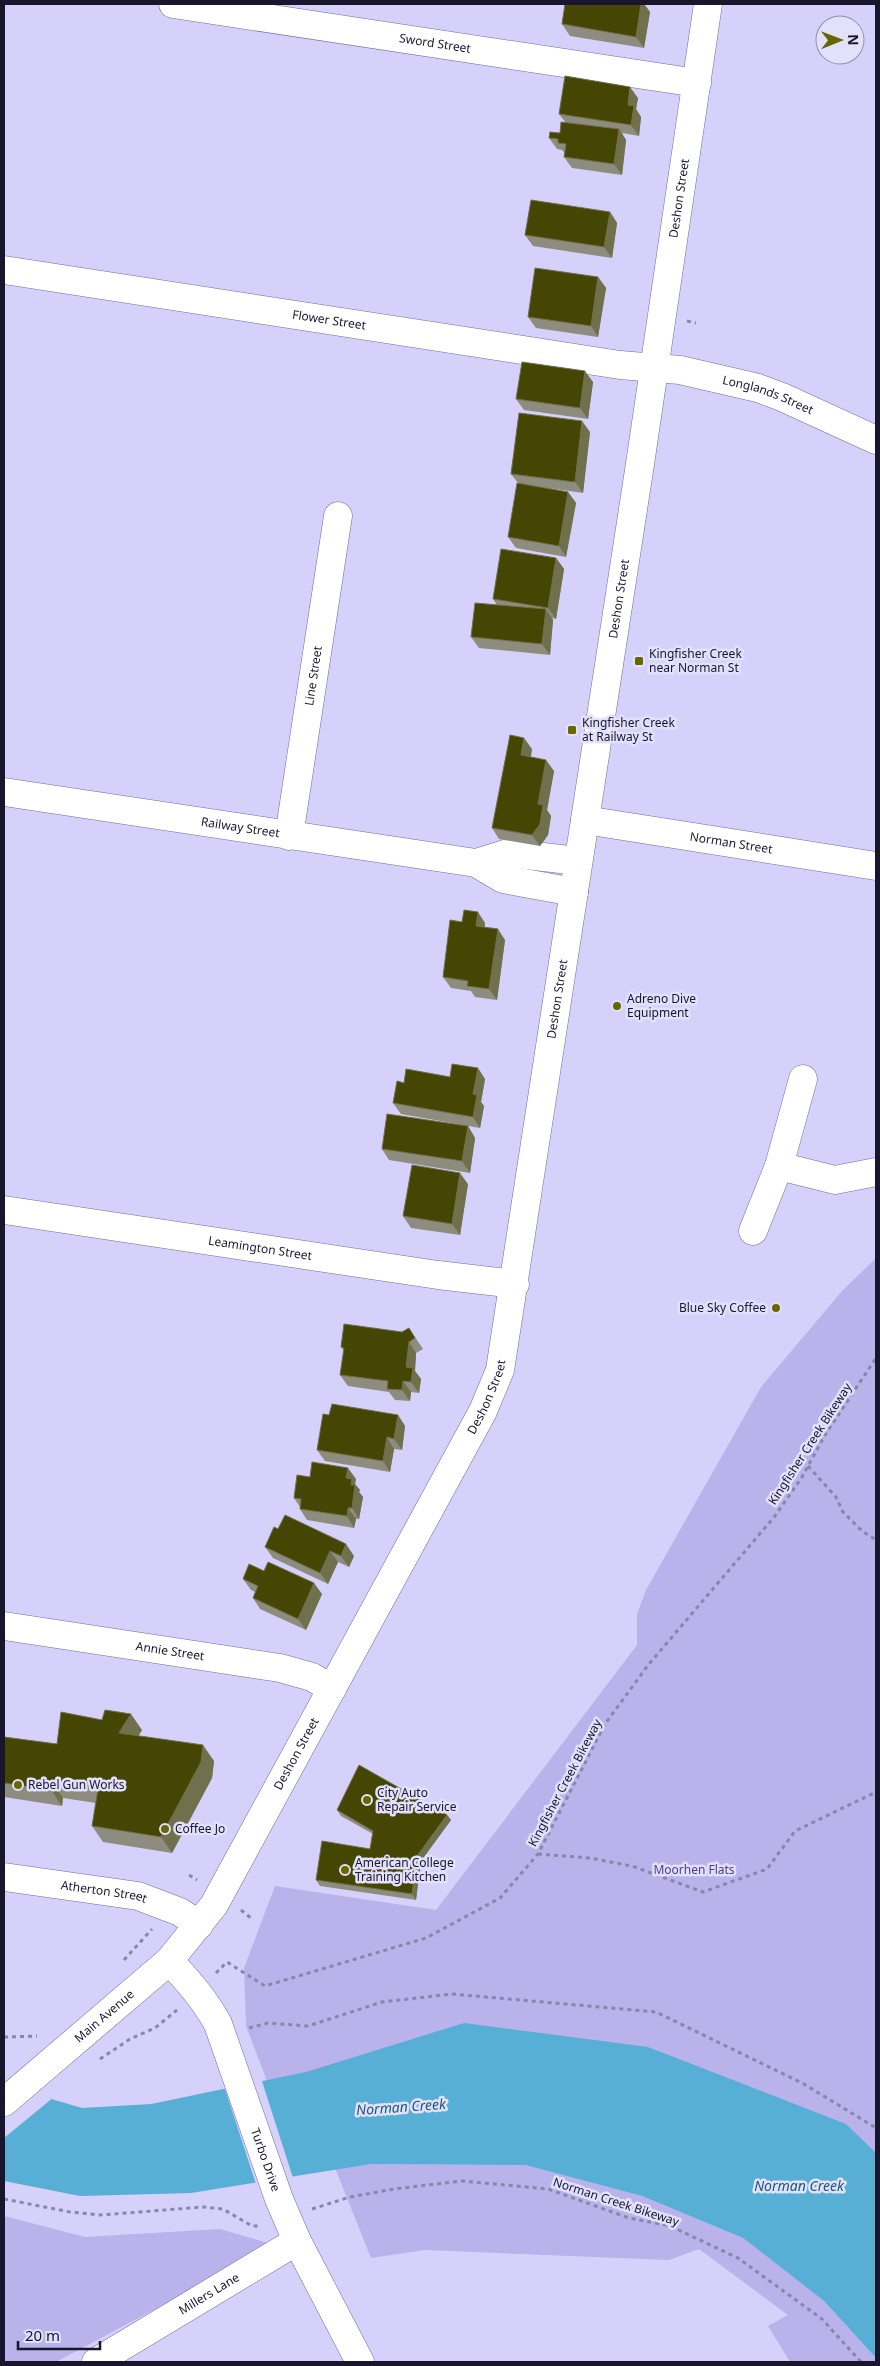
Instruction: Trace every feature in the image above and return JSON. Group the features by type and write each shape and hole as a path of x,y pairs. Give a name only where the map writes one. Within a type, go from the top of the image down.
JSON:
{"street":[{"name":"Sword Street","path":"173,4 697,83"},
{"name":"Deshon Street","path":"199,1925 220,1894 332,1689 493,1391 500,1370 515,1284 708,4"},
{"name":"Flower Street","path":"4,270 653,369"},
{"name":"Longlands Street","path":"653,369 680,370 758,388 876,440"},
{"name":"Line Street","path":"289,836 338,516"},
{"name":"Railway Street","path":"4,792 476,863 503,879 574,892"},
{"name":"Norman Street","path":"585,820 876,866"},
{"name":"Railway Street","path":"476,863 508,852 578,861"},
{"path":"753,1231 778,1166 802,1079"},
{"path":"778,1166 835,1180 876,1172"},
{"name":"Leamington Street","path":"4,1210 438,1275 515,1284"},
{"name":"Annie Street","path":"4,1626 287,1670 312,1677 332,1689"},
{"name":"Atherton Street","path":"4,1877 138,1896 169,1907 199,1925"},
{"name":"Main Avenue","path":"4,2102 169,1961 199,1925"},
{"name":"Turbo Drive","path":"169,1961 196,1991 218,2024 273,2184 292,2229 360,2362"},
{"name":"Millers Lane","path":"96,2362 292,2229"}],"path":[{"name":"Kingfisher Creek Bikeway","path":"92,2065 130,2039 155,2028 227,1962 265,1986 426,1938 500,1898 538,1854 605,1724 649,1664 775,1516 876,1358"},
{"path":"808,1466 836,1497 843,1512 862,1531 876,1540"},
{"path":"538,1854 590,1858 632,1866 703,1892 767,1869 795,1831 876,1792"},
{"path":"123,1961 151,1931 169,1907"},
{"path":"243,2030 268,2023 308,2026 382,2002 452,1994 656,2012 804,2084 876,2128"},
{"path":"4,2037 40,2036 34,2042"},
{"name":"Norman Creek Bikeway","path":"4,2198 70,2212 101,2215 202,2207 224,2209 252,2226 292,2229 350,2198 394,2189 462,2181 548,2189 629,2218 670,2226 738,2258 822,2319 861,2362"}],"green space":[{"name":"Moorhen Flats","path":"876,1258 876,2216 275,2102 246,2026 244,1968 275,1886 436,1910 637,1645 637,1614 646,1590 761,1387 842,1291"},
{"path":"371,2164 525,2165 642,2196 743,2238 824,2301 876,2358 876,2362 790,2362 768,2326 788,2315 699,2249 669,2260 425,2250 371,2258 335,2168"},
{"path":"4,2216 85,2237 220,2229 275,2245 56,2362 4,2362"}],"water":[{"name":"Norman Creek","path":"464,2023 648,2047 846,2124 876,2153 876,2358 824,2301 743,2238 642,2196 525,2165 371,2164 191,2193 80,2196 4,2181 4,2085 82,2108 151,2104 306,2072"}],"pier":[{"path":"261,2078 293,2178 256,2184 224,2086"},
{"path":"4,2083 54,2097 4,2138"}],"building":[{"path":"565,4 641,4 636,37 562,24"},
{"path":"565,76 630,87 628,105 634,106 631,125 559,114"},
{"path":"561,122 619,129 614,164 564,157 566,144 558,143 558,139 549,138 550,132 560,133"},
{"path":"531,200 610,212 604,247 525,235"},
{"path":"535,268 598,277 591,326 528,317"},
{"path":"522,362 585,371 580,408 516,399"},
{"path":"519,413 582,421 575,482 511,474"},
{"path":"517,483 568,492 559,546 508,537"},
{"path":"501,549 556,558 548,608 493,599"},
{"path":"475,603 546,609 542,644 471,637"},
{"path":"510,735 524,738 521,755 546,760 538,804 543,805 540,824 532,835 492,828"},
{"path":"464,910 478,912 476,926 498,929 489,989 467,986 468,981 443,977 450,920 462,922"},
{"path":"452,1064 478,1068 473,1094 477,1095 473,1117 393,1103 397,1081 404,1083 406,1069 450,1077"},
{"path":"387,1114 468,1126 462,1161 382,1149"},
{"path":"412,1165 460,1173 452,1224 403,1216"},
{"path":"344,1324 402,1332 409,1328 415,1338 409,1342 406,1367 413,1368 411,1382 403,1381 402,1390 387,1389 388,1381 340,1375 344,1348 341,1347"},
{"path":"332,1404 398,1415 394,1439 387,1437 383,1461 317,1450 323,1414 329,1415"},
{"path":"312,1462 348,1468 346,1478 352,1479 351,1485 355,1485 352,1508 348,1508 347,1516 300,1509 301,1499 294,1498 297,1475 310,1477"},
{"path":"285,1515 346,1544 341,1556 330,1551 320,1573 265,1547 274,1527 278,1529"},
{"path":"268,1562 314,1583 298,1619 253,1598 258,1586 243,1579 249,1564 264,1571"},
{"path":"105,1710 131,1714 119,1733 203,1745 201,1762 161,1837 92,1826 98,1789 52,1782 51,1790 4,1783 4,1737 57,1744 61,1712 102,1720"},
{"path":"359,1765 447,1815 417,1856 412,1894 316,1880 322,1841 370,1849 373,1831 337,1810"}],"place":[{"name":"Kingfisher Creek near Norman St","path":"639,661"},
{"name":"Kingfisher Creek at Railway St","path":"572,730"},
{"name":"Adreno Dive Equipment","path":"617,1006"},
{"name":"Blue Sky Coffee","path":"776,1308"},
{"name":"Rebel Gun Works","path":"18,1785"},
{"name":"City Auto Repair Service","path":"367,1800"},
{"name":"Coffee Jo","path":"165,1829"},
{"name":"American College Training Kitchen","path":"345,1870"}]}
